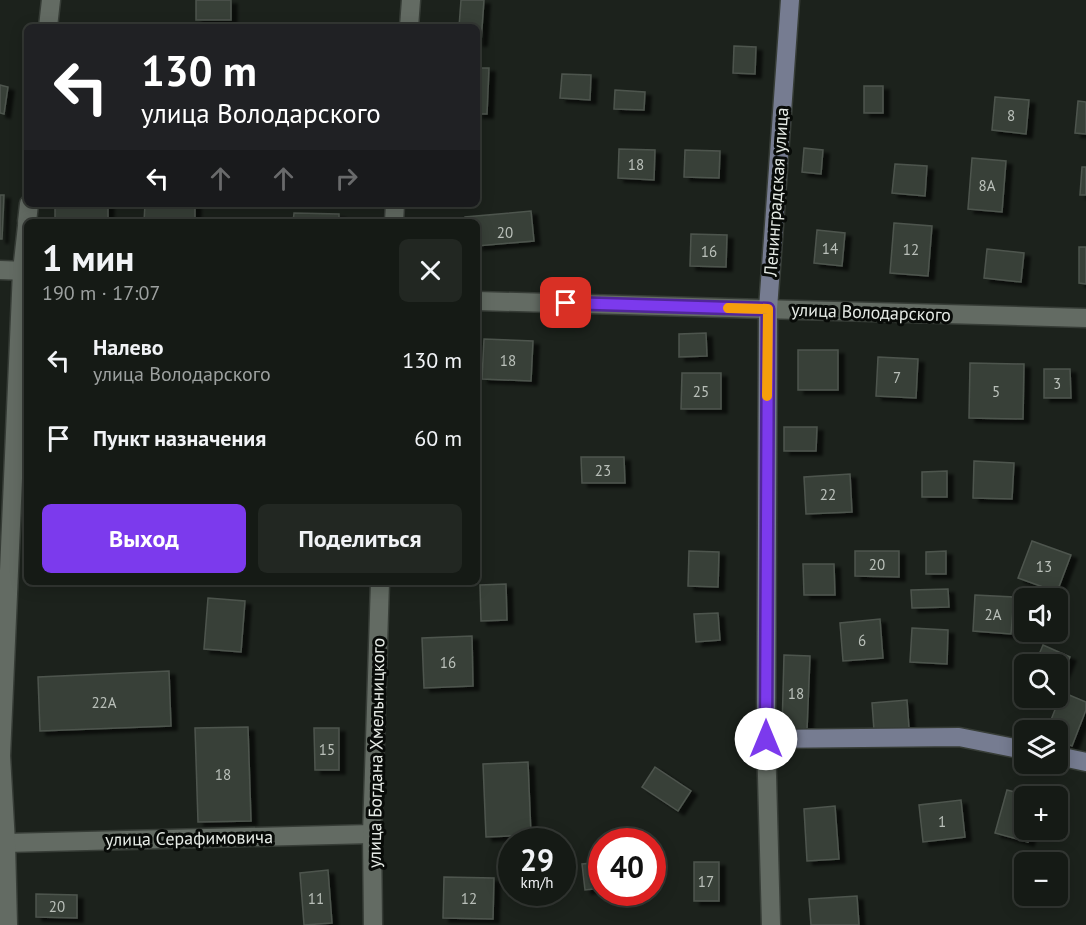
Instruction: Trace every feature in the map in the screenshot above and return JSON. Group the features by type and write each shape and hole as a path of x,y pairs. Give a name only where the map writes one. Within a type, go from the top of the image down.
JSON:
{"street":[{"path":"48,24 51,0"},
{"path":"409,24 411,0"},
{"name":"Ленинградская улица","path":"771,925 766,739 768,309 790,0"},
{"path":"0,270 24,271"},
{"path":"8,925 6,843 0,756 24,290"},
{"name":"улица Володарского","path":"480,301 1086,318"},
{"name":"улица Богдана Хмельницкого","path":"373,925 372,834 380,585"},
{"path":"766,739 959,737 1014,748"},
{"path":"1068,758 1086,762"},
{"name":"улица Серафимовича","path":"6,843 372,834"}],"building":[{"path":"196,0 231,0 231,20 196,20"},
{"path":"461,0 484,0 481,42 480,24 459,24"},
{"path":"734,46 756,47 755,74 733,73"},
{"path":"480,68 489,68 487,114 480,114"},
{"path":"562,74 591,75 590,100 560,98"},
{"path":"0,85 8,87 4,114 0,113"},
{"path":"864,86 883,86 883,113 864,113"},
{"path":"615,90 645,92 644,110 614,109"},
{"path":"995,97 1029,100 1026,134 992,130"},
{"path":"1078,101 1086,102 1086,134 1075,133"},
{"path":"804,148 823,150 821,174 802,172"},
{"path":"619,149 655,150 654,180 618,178"},
{"path":"685,150 720,151 719,178 684,177"},
{"path":"972,158 1006,161 1002,212 968,209"},
{"path":"895,164 927,166 925,196 892,193"},
{"path":"1082,167 1086,167 1086,195 1080,195"},
{"path":"0,195 4,195 2,239 0,239"},
{"path":"55,207 108,207 108,219 55,219"},
{"path":"145,207 195,207 195,219 144,219"},
{"path":"531,211 534,241 480,246 480,219 465,219 465,217"},
{"path":"294,213 339,214 339,219 293,219"},
{"path":"894,223 932,226 928,276 890,273"},
{"path":"817,230 845,233 842,266 814,263"},
{"path":"691,234 727,235 726,267 690,266"},
{"path":"1079,247 1086,247 1086,284 1079,283"},
{"path":"987,249 1024,253 1021,282 984,278"},
{"path":"706,333 707,356 679,357 679,334"},
{"path":"484,339 533,341 531,381 482,379"},
{"path":"798,350 838,350 838,390 798,390"},
{"path":"878,357 918,359 916,398 876,396"},
{"path":"970,363 1024,364 1023,419 969,418"},
{"path":"1044,369 1070,369 1071,398 1044,398"},
{"path":"682,373 721,373 721,409 681,409"},
{"path":"784,427 817,427 816,451 784,451"},
{"path":"581,457 624,457 625,483 582,483"},
{"path":"974,461 1014,463 1012,499 973,498"},
{"path":"947,471 947,497 922,497 922,472"},
{"path":"850,474 852,512 806,514 804,477"},
{"path":"1032,541 1071,555 1059,588 1046,588 1018,578"},
{"path":"689,551 719,552 718,587 688,586"},
{"path":"855,551 899,551 899,577 855,576"},
{"path":"946,551 946,574 926,574 926,552"},
{"path":"803,564 834,564 835,595 804,595"},
{"path":"506,584 507,620 481,621 480,585"},
{"path":"948,589 949,607 912,608 911,590"},
{"path":"975,595 1014,597 1011,634 973,631"},
{"path":"208,598 245,601 241,652 204,649"},
{"path":"718,613 720,640 696,642 694,614"},
{"path":"880,619 883,658 843,661 840,623"},
{"path":"912,628 948,630 947,664 910,662"},
{"path":"472,636 473,686 424,688 422,638"},
{"path":"1043,645 1063,654 1039,654"},
{"path":"784,655 810,656 807,730 782,729"},
{"path":"169,671 171,726 40,731 38,677"},
{"path":"1068,694 1086,702 1086,710 1072,746 1068,744 1068,720 1051,720 1056,708 1068,708"},
{"path":"907,700 909,728 874,731 872,703"},
{"path":"248,727 251,821 198,822 195,728"},
{"path":"314,728 339,728 339,770 315,770"},
{"path":"528,762 531,828 498,828 498,836 486,837 483,764"},
{"path":"655,767 691,791 678,811 642,787"},
{"path":"1007,790 1014,792 1014,838 995,833"},
{"path":"961,800 965,837 923,842 919,805"},
{"path":"835,806 839,859 807,861 804,809"},
{"path":"694,862 719,862 719,901 694,901"},
{"path":"588,863 588,890 585,890 582,864"},
{"path":"328,870 332,923 304,925 300,873"},
{"path":"444,877 494,878 493,919 443,918"},
{"path":"36,894 77,895 77,918 36,917"},
{"path":"857,896 859,925 811,925 809,899"}],"slow traffic":[{"path":"728,308 768,309 767,396"}],"route":[{"path":"566,303 768,309 766,739"}]}
